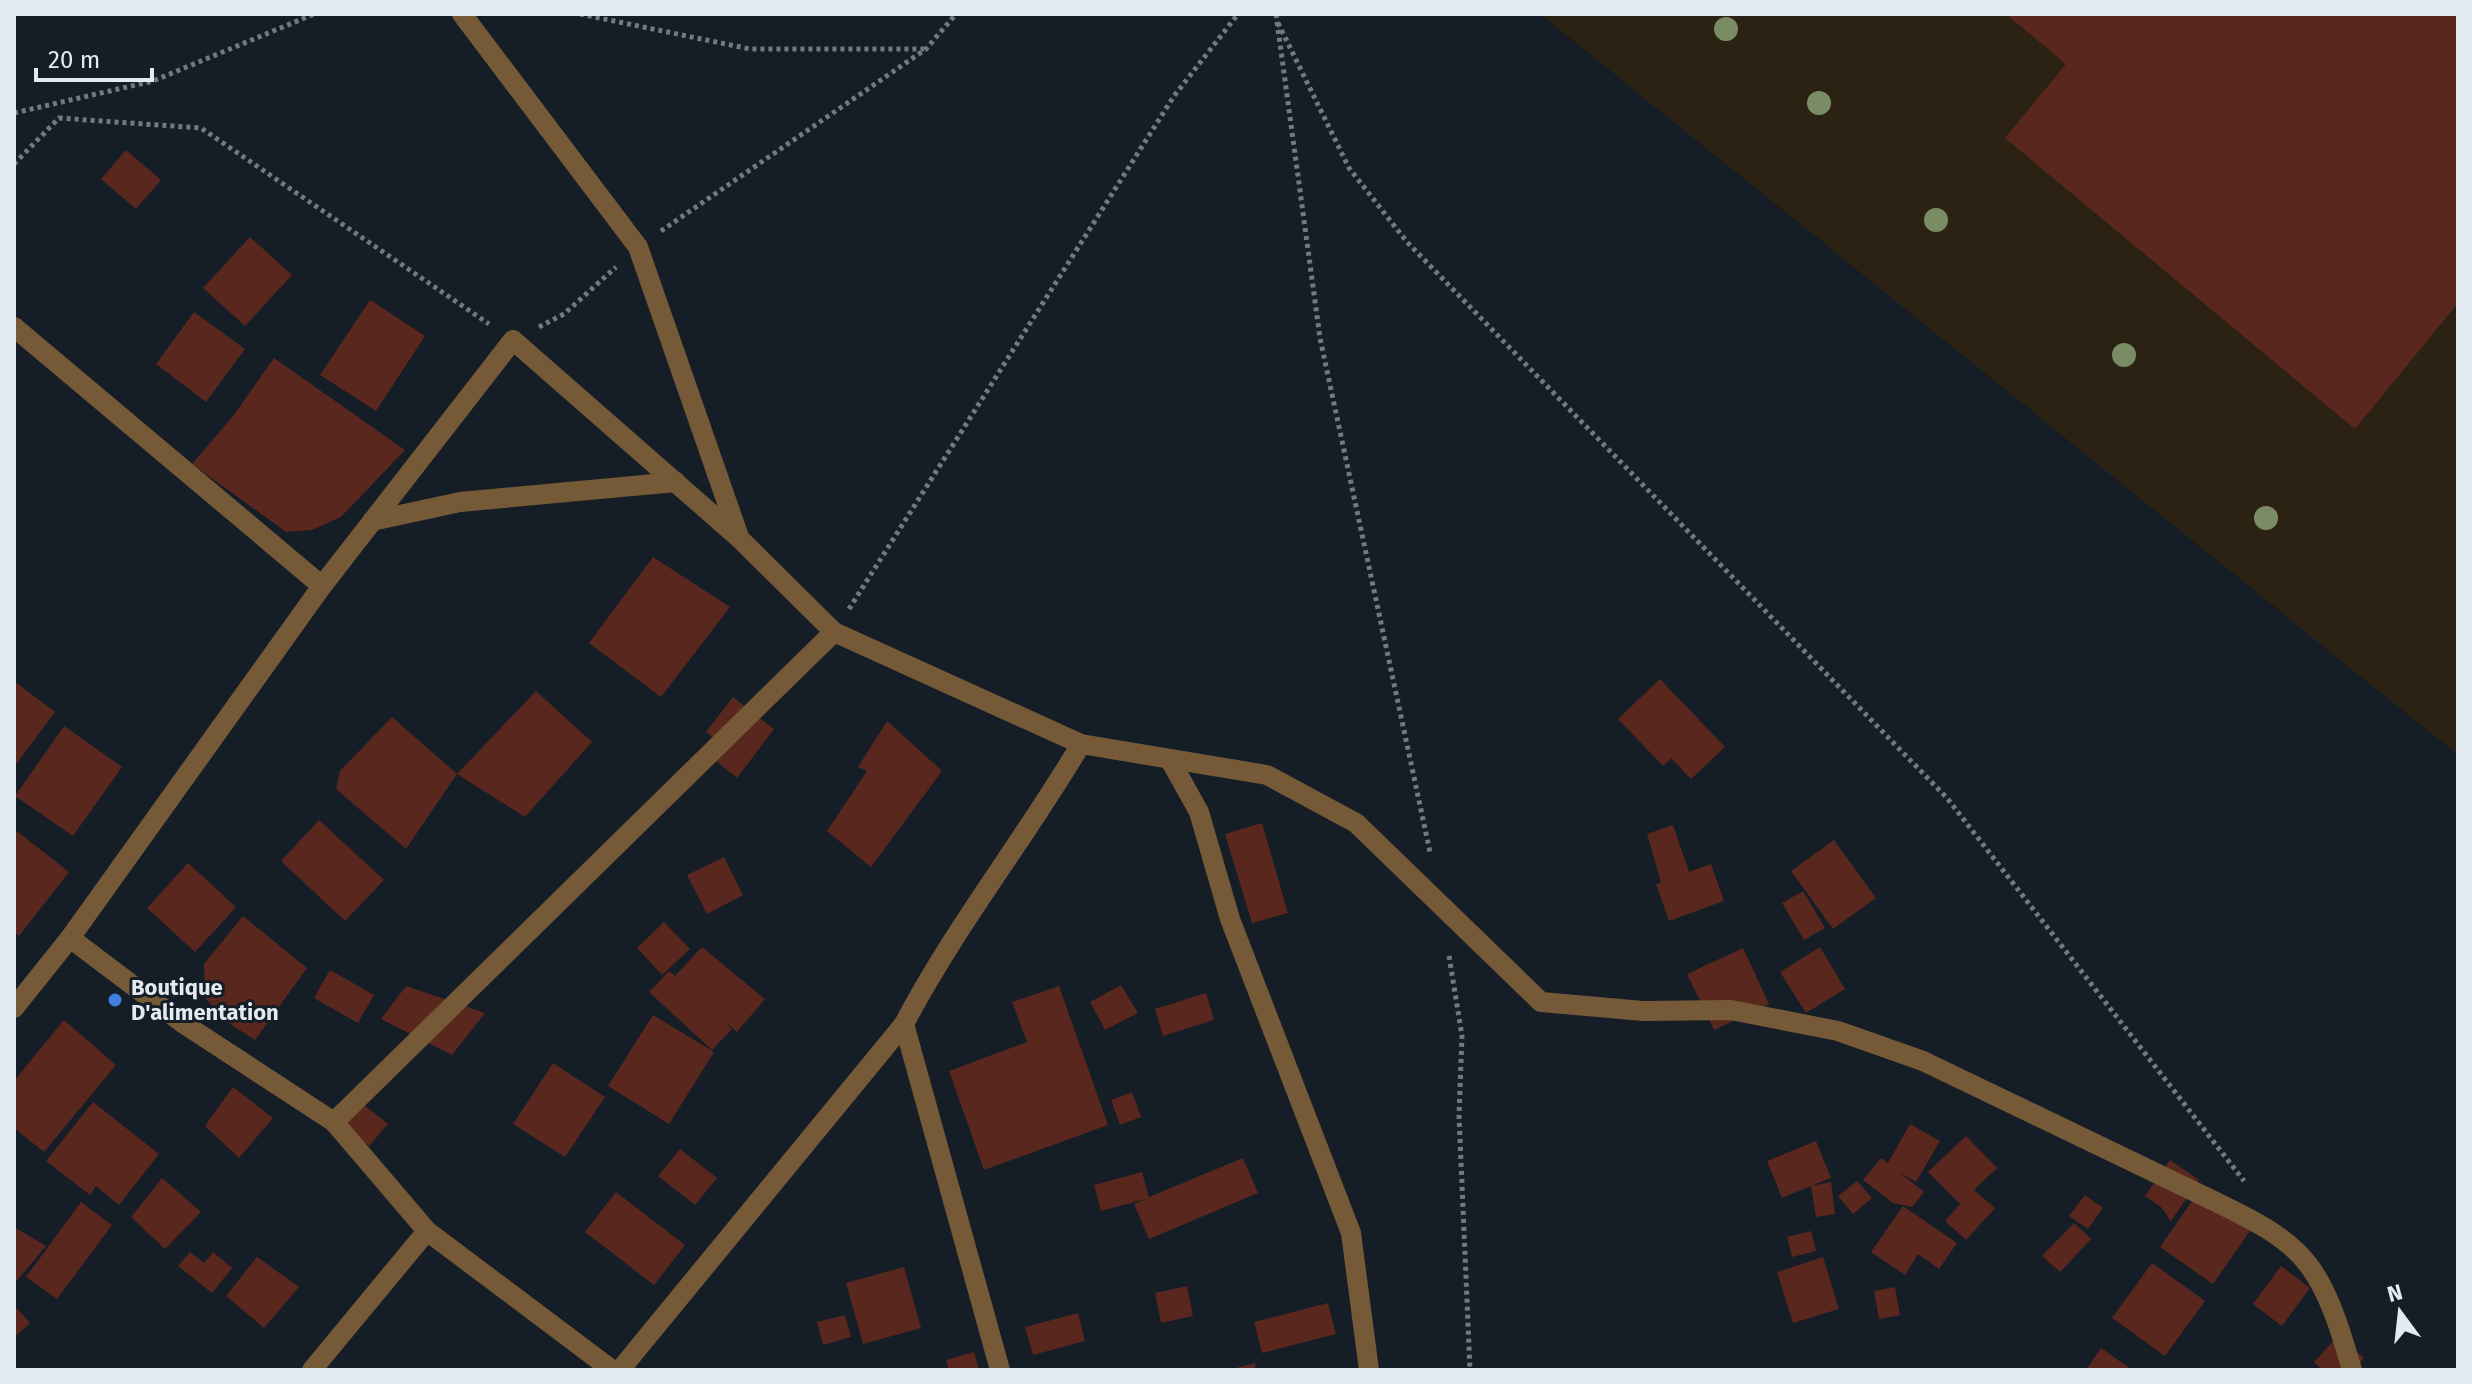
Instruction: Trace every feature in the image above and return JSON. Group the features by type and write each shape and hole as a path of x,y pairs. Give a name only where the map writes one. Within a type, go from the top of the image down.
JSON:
{"street":[{"path":"462,14 638,247 739,538"},
{"path":"14,327 322,586"},
{"path":"14,1008 70,938 322,586 513,340 739,538 834,632 1081,744 1267,775 1356,823 1541,1002 1643,1011 1731,1010 1838,1031 1923,1061 2261,1224 2309,1265 2328,1301 2352,1370"},
{"path":"372,521 460,502 676,482"},
{"path":"334,1122 834,632"},
{"path":"620,1370 904,1024 986,887 1039,815 1081,744"},
{"path":"1170,760 1199,812 1230,919 1351,1233 1369,1370"},
{"path":"70,938 184,1024 334,1122 427,1231 612,1370"},
{"path":"904,1024 1000,1370"},
{"path":"312,1370 427,1231"}],"path":[{"path":"14,113 153,81 314,14"},
{"path":"580,14 750,49 926,49"},
{"path":"14,164 59,118 201,128 513,340 564,314 638,247 926,49 956,14"},
{"path":"834,632 1174,96 1238,14"},
{"path":"1276,14 1320,338 1441,907 1462,1036 1459,1115 1470,1370"},
{"path":"1278,23 1349,168 1390,222 1947,798 2251,1190"}],"shaded area":[{"path":"1540,14 2458,14 2458,755"}],"building":[{"path":"2006,14 2458,14 2458,303 2355,429 2005,138 2066,64"},
{"path":"126,150 161,180 136,209 101,179"},
{"path":"250,237 292,275 245,326 203,288"},
{"path":"370,300 425,336 376,411 320,375"},
{"path":"194,312 245,349 206,402 156,364"},
{"path":"274,358 405,450 341,517 312,530 286,532 192,464 233,416"},
{"path":"653,557 730,607 661,697 589,643"},
{"path":"1660,679 1725,747 1691,779 1671,758 1663,766 1618,719"},
{"path":"14,681 55,712 14,767"},
{"path":"536,691 592,742 525,817 457,774"},
{"path":"733,697 774,729 737,778 716,761 726,747 706,732"},
{"path":"392,717 457,774 406,849 336,789 340,771"},
{"path":"887,721 942,771 871,867 827,831 867,771 858,767"},
{"path":"64,726 122,767 73,836 15,796"},
{"path":"319,820 384,880 345,921 281,861"},
{"path":"1262,823 1288,913 1252,923 1225,834"},
{"path":"1673,825 1689,872 1711,864 1724,901 1669,921 1656,884 1661,882 1647,834"},
{"path":"14,829 69,872 19,936 14,932"},
{"path":"1834,840 1876,898 1833,929 1791,871"},
{"path":"724,857 743,895 707,914 687,875"},
{"path":"188,863 236,907 195,952 147,908"},
{"path":"1803,891 1825,928 1804,940 1782,903"},
{"path":"243,916 307,968 255,1040 230,1024 205,998 204,964"},
{"path":"664,922 690,949 662,975 637,948"},
{"path":"702,947 765,999 737,1032 723,1020 732,1029 712,1050 649,992 669,971 675,976"},
{"path":"1820,947 1845,989 1806,1013 1780,972"},
{"path":"1743,948 1769,1004 1714,1030 1687,974"},
{"path":"330,970 374,995 358,1023 314,998"},
{"path":"1121,985 1138,1013 1105,1030 1090,1002"},
{"path":"406,986 485,1013 452,1055 381,1019"},
{"path":"1059,986 1108,1125 984,1170 949,1071 1027,1042 1012,1002"},
{"path":"1206,993 1214,1020 1163,1036 1155,1009"},
{"path":"653,1015 714,1052 669,1124 608,1086"},
{"path":"64,1020 116,1065 44,1152 14,1128 14,1081"},
{"path":"553,1063 605,1097 565,1157 513,1124"},
{"path":"233,1087 273,1118 239,1158 205,1126"},
{"path":"1132,1092 1141,1117 1120,1125 1111,1100"},
{"path":"93,1102 159,1154 119,1205 96,1186 90,1195 46,1161"},
{"path":"363,1104 388,1124 369,1146 345,1126"},
{"path":"1910,1124 1940,1141 1916,1182 1899,1172 1924,1192 1912,1207 1893,1203 1863,1180 1881,1158 1888,1163"},
{"path":"1966,1136 1997,1168 1974,1190 1995,1208 1966,1240 1945,1221 1960,1204 1928,1172"},
{"path":"1816,1141 1831,1178 1782,1198 1767,1161"},
{"path":"680,1149 717,1178 695,1205 658,1176"},
{"path":"1243,1158 1258,1193 1149,1239 1134,1204 1146,1199 1101,1211 1094,1185 1142,1172 1149,1197"},
{"path":"2170,1160 2199,1180 2171,1221 2161,1207 2145,1196"},
{"path":"162,1178 201,1212 165,1249 131,1217"},
{"path":"1857,1181 1872,1198 1853,1214 1838,1196"},
{"path":"1831,1182 1835,1214 1816,1217 1811,1186"},
{"path":"616,1192 685,1245 654,1285 585,1232"},
{"path":"2197,1194 2250,1231 2213,1284 2160,1247"},
{"path":"2085,1195 2103,1208 2088,1229 2069,1216"},
{"path":"81,1202 112,1225 57,1299 26,1277"},
{"path":"1903,1206 1957,1243 1939,1269 1918,1254 1905,1275 1871,1252"},
{"path":"2074,1223 2091,1239 2060,1272 2042,1256"},
{"path":"14,1227 46,1246 14,1284"},
{"path":"1811,1231 1816,1251 1792,1257 1787,1237"},
{"path":"190,1252 204,1263 213,1252 232,1268 212,1293 178,1266"},
{"path":"257,1257 299,1287 264,1328 226,1296"},
{"path":"1823,1257 1839,1309 1793,1323 1777,1272"},
{"path":"2152,1263 2205,1301 2165,1356 2112,1318"},
{"path":"2281,1266 2310,1288 2282,1326 2253,1304"},
{"path":"904,1267 921,1328 863,1344 846,1283"},
{"path":"1187,1286 1193,1316 1161,1323 1155,1293"},
{"path":"1895,1287 1900,1315 1879,1319 1874,1291"},
{"path":"1328,1303 1336,1334 1262,1353 1254,1322"},
{"path":"14,1305 30,1323 14,1338"},
{"path":"1078,1313 1085,1341 1033,1355 1025,1327"},
{"path":"845,1315 851,1337 823,1345 817,1322"},
{"path":"2339,1335 2364,1358 2353,1370 2322,1370 2314,1362"},
{"path":"2101,1348 2132,1370 2086,1370"},
{"path":"974,1352 979,1370 949,1370 946,1360"},
{"path":"1255,1363 1256,1370 1232,1370 1232,1369"}],"place":[{"name":"Boutique D'alimentation","path":"115,1000"}]}
